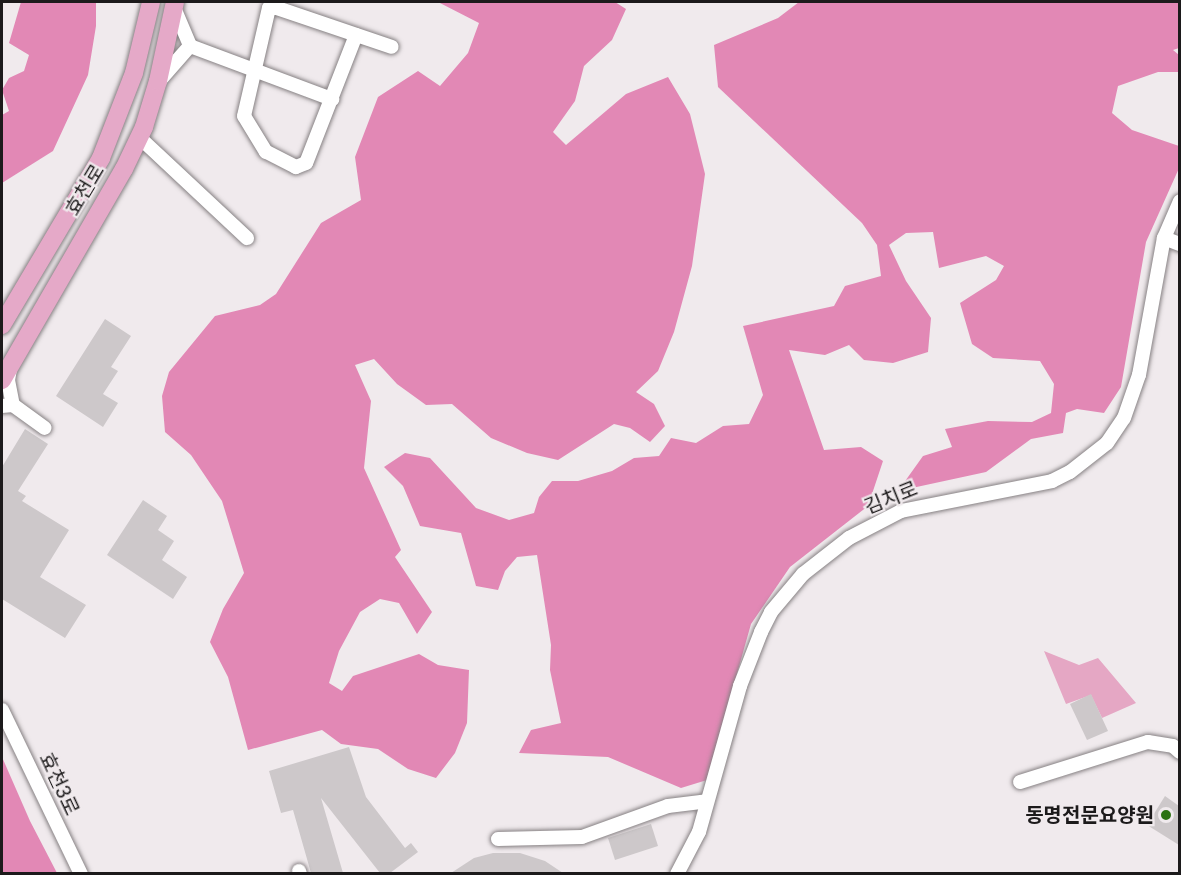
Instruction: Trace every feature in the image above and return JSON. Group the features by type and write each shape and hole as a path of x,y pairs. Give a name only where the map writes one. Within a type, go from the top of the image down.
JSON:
{"main road":[{"name":"효천로","path":"2,325 101,158 134,74 150,4"},
{"name":"효천로","path":"6,373 139,137 158,81 175,6"}],"street":[{"path":"175,6 182,36 190,46 258,69 332,99"},
{"path":"356,35 306,163 296,167 266,152 244,116 258,69 269,8 356,35 392,47"},
{"path":"158,81 190,46"},
{"path":"139,137 247,237"},
{"name":"김치로","path":"677,873 699,832 740,686 761,632 771,612 803,574 849,538 901,511 1052,481 1070,472 1107,443 1124,418 1139,375 1164,238 1179,201"},
{"path":"1164,238 1179,244"},
{"path":"6,373 7,405 45,428"},
{"name":"효천3로","path":"3,714 81,873"},
{"path":"1020,782 1148,742 1173,746 1179,752"},
{"path":"498,839 582,837 668,806 707,801"}],"shaded area":[{"path":"21,2 96,2 96,26 88,75 53,151 2,183 2,115 9,111 2,90 9,78 24,71 29,55 9,43"},
{"path":"438,2 615,2 626,9 612,40 584,66 575,101 553,132 566,145 626,94 668,77 690,114 705,174 692,266 674,332 658,371 636,392 654,404 665,426 650,442 630,428 614,424 558,460 527,453 491,438 452,404 426,405 397,384 374,359 355,365 371,401 364,468 401,550 395,557 432,612 417,634 399,603 380,599 360,612 339,651 329,683 342,691 353,676 419,654 438,665 469,670 467,723 455,753 436,778 408,769 378,749 341,744 322,730 248,750 228,677 210,642 223,609 244,573 222,501 191,455 165,432 162,396 169,372 215,316 260,305 276,294 321,223 361,200 355,157 378,97 418,71 440,86 468,53 479,23"},
{"path":"799,2 1179,2 1179,48 1173,50 1179,55 1179,72 1158,72 1118,86 1112,113 1132,130 1179,146 1180,166 1146,242 1121,387 1104,413 1077,409 1066,413 1063,433 1031,439 986,472 898,491 923,456 952,447 945,429 988,421 1032,422 1051,413 1054,384 1040,361 993,358 972,344 960,303 996,280 1004,266 986,256 939,268 933,232 906,233 889,245 906,281 931,318 928,352 893,363 864,360 849,345 825,355 789,350 824,450 861,447 883,461 868,506 790,567 751,624 707,780 681,788 608,757 519,753 531,730 561,723 550,670 551,645 537,555 517,557 505,571 498,590 476,586 461,533 420,526 403,486 384,467 405,453 430,458 476,508 509,520 534,513 539,497 552,481 578,481 612,471 634,458 659,456 671,438 696,443 723,426 749,424 763,395 743,326 834,306 845,286 881,276 877,245 862,223 718,87 714,45 778,18"},
{"path":"1044,651 1079,665 1098,658 1136,703 1102,718 1091,695 1066,704"},
{"path":"2,757 30,821 57,873 2,873"}],"building":[{"path":"105,319 131,336 111,367 118,371 103,394 118,403 103,427 56,396"},
{"path":"25,429 48,444 18,491 26,496 22,501 69,530 40,577 86,605 65,638 2,599 2,467"},
{"path":"143,500 167,516 158,530 174,541 162,560 187,577 173,599 107,555"},
{"path":"1091,694 1108,731 1087,740 1070,704"},
{"path":"349,747 366,797 405,848 411,843 418,852 390,873 380,873 321,798 343,873 311,873 293,810 281,813 269,771"},
{"name":"동명전문요양원","path":"1165,796 1179,806 1179,845 1147,825"},
{"path":"651,824 658,846 615,860 608,838"},
{"path":"493,853 520,853 545,861 563,873 451,873 474,858"}],"place":[{"name":"동명전문요양원","path":"1166,815"}]}
